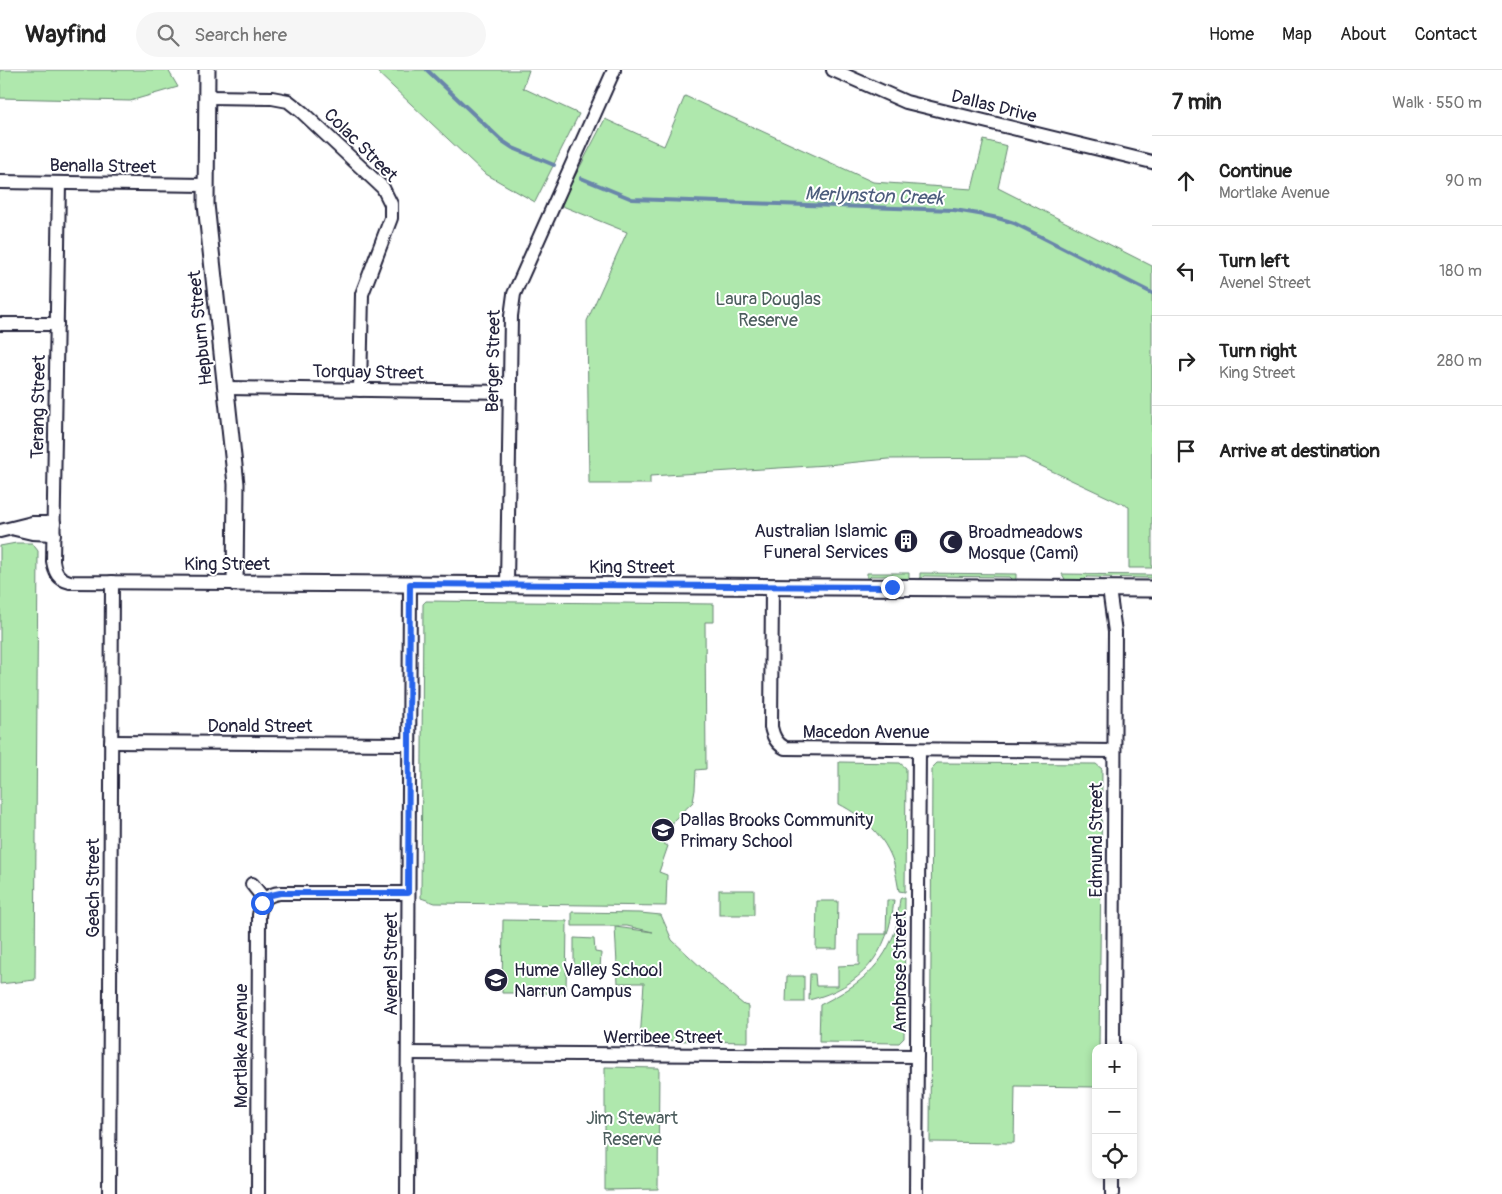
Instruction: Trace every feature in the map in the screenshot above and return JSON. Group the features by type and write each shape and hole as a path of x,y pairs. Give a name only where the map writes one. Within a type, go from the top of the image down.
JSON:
{"street":[{"name":"Hepburn Street","path":"207,70 205,186 236,484 235,583"},
{"name":"Berger Street","path":"507,585 511,316 514,294 614,70"},
{"name":"Dallas Drive","path":"833,70 906,102 1152,162"},
{"name":"Colac Street","path":"207,97 272,98 288,101 376,181 388,196 391,211 390,224 366,279 362,294 360,390"},
{"name":"Benalla Street","path":"0,182 205,186"},
{"name":"Terang Street","path":"59,183 54,568 60,578 70,582 112,582"},
{"path":"0,324 57,324"},
{"name":"Torquay Street","path":"226,388 510,392"},
{"path":"6,530 32,533 54,528"},
{"name":"King Street","path":"112,582 1152,589"},
{"name":"Geach Street","path":"109,1194 112,582"},
{"name":"Avenel Street","path":"407,1194 410,584"},
{"name":"Macedon Avenue","path":"772,586 771,727 777,742 785,748 1114,751"},
{"name":"Edmund Street","path":"1113,1044 1115,589"},
{"name":"Donald Street","path":"111,742 409,744"},
{"name":"Ambrose Street","path":"916,1194 919,750"},
{"path":"252,884 264,899 271,894 280,893 408,893"},
{"name":"Mortlake Avenue","path":"258,1194 259,915 264,899"},
{"name":"Werribee Street","path":"408,1053 917,1056"},
{"path":"1112,1179 1112,1194"}],"green space":[{"path":"0,70 168,70 178,87 130,101 0,98"},
{"path":"375,70 529,70 523,88 579,114 535,202 484,173"},
{"name":"Laura Douglas Reserve","path":"685,96 873,182 972,189 984,140 1007,146 998,188 1152,266 1152,568 1129,568 1129,507 1024,458 888,459 827,465 650,476 650,484 589,484 587,321 627,232 560,205 605,119 664,146"},
{"path":"32,543 38,551 35,980 0,984 0,546"},
{"path":"867,573 909,573 909,579 897,580 894,576 871,576 867,580"},
{"path":"920,573 1016,574 1016,580 1013,581 1009,577 924,576 920,579"},
{"path":"1062,574 1152,575 1152,578 1087,577 1083,581 1066,581"},
{"path":"426,601 714,604 714,622 705,622 706,769 696,770 693,802 674,820 664,844 668,846 659,872 667,875 666,906 435,903 421,898 423,604"},
{"path":"839,762 900,763 906,768 905,892 899,891 894,864 879,836 865,821 839,804"},
{"path":"937,763 1096,764 1102,769 1099,1044 1092,1044 1092,1087 1015,1086 1014,1143 930,1142 932,768"},
{"path":"719,890 754,890 754,915 719,915"},
{"path":"901,898 905,898 904,1038 899,1043 819,1042 820,1005 854,985 881,958 894,934"},
{"path":"887,900 894,900 891,919 886,937 879,952 869,965 844,986 809,1000 810,974 815,974 816,986 838,986 838,966 859,965 859,934 886,934"},
{"path":"817,901 838,901 837,949 816,949"},
{"path":"572,912 661,915 672,940 721,986 744,1005 748,1006 748,1042 640,1040 644,983 618,983 615,927 653,932 627,926 572,926"},
{"path":"503,920 567,921 566,993 502,993"},
{"path":"574,938 594,939 595,952 601,953 600,970 574,971"},
{"path":"787,976 804,976 804,1002 786,1002"},
{"name":"Jim Stewart Reserve","path":"605,1067 659,1068 658,1189 605,1190"}],"waterway":[{"name":"Merlynston Creek","path":"427,70 501,140 513,148 554,165"},
{"name":"Merlynston Creek","path":"581,178 632,199 954,210 1000,218 1014,223 1152,293"}],"place":[{"name":"Australian Islamic Funeral Services","path":"906,541"},
{"name":"Broadmeadows Mosque (Cami)","path":"951,542"},
{"name":"Dallas Brooks Community Primary School","path":"663,830"},
{"name":"Hume Valley School Narrun Campus","path":"496,980"}],"route":[{"path":"262,903 267,896 275,893 408,893 410,584 892,587"}]}
